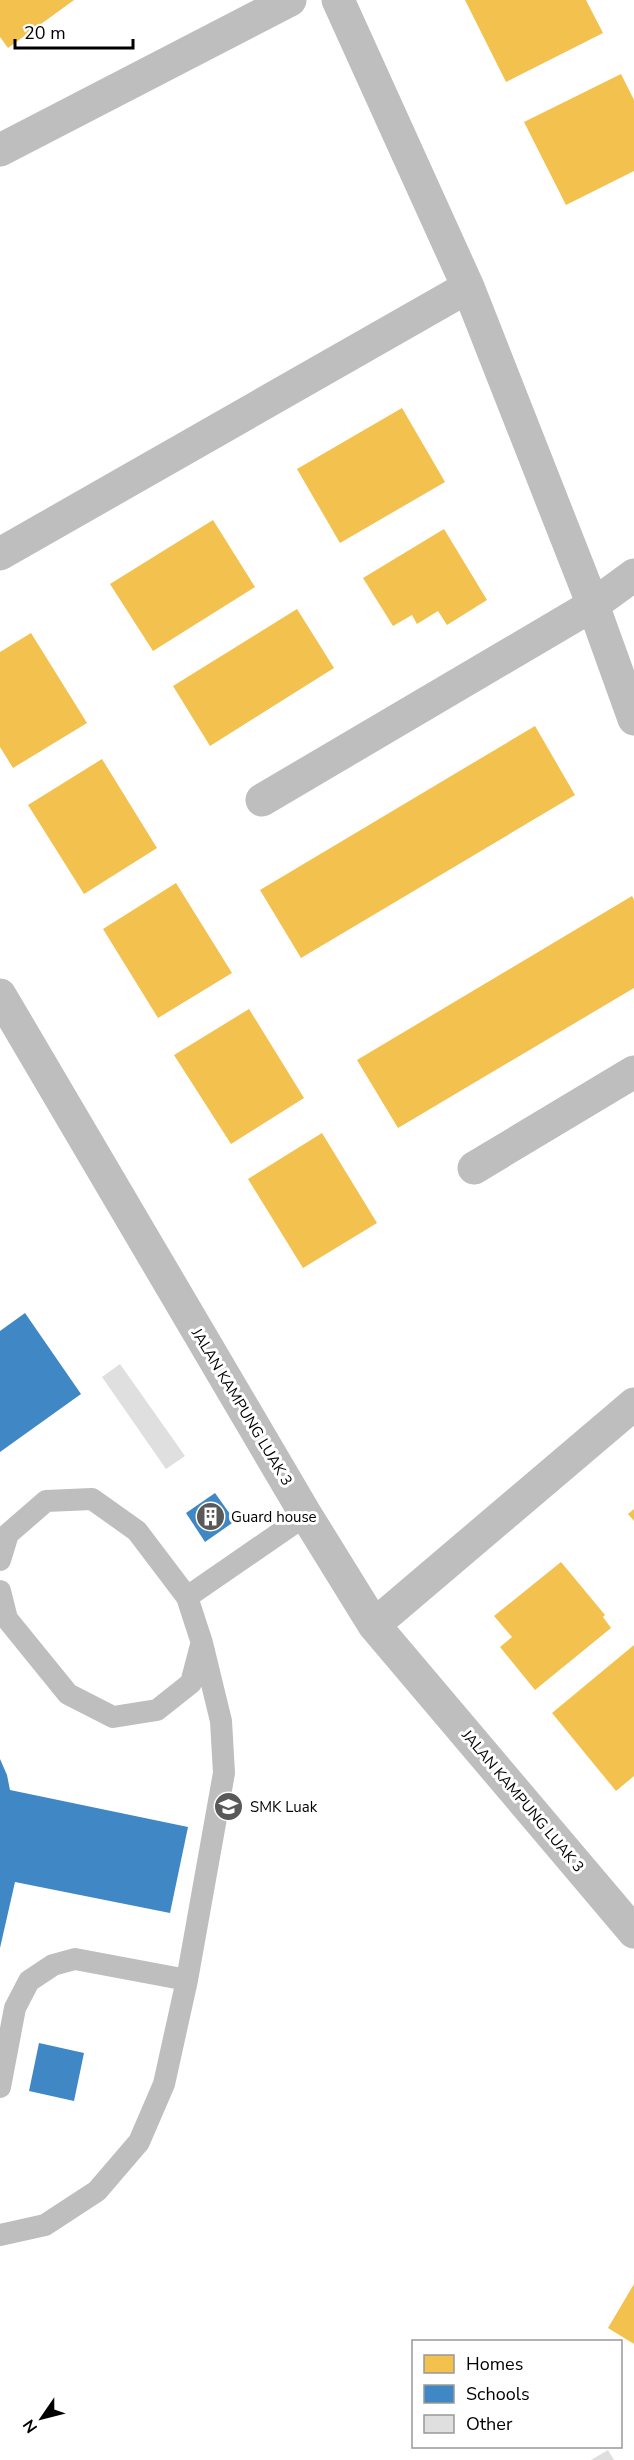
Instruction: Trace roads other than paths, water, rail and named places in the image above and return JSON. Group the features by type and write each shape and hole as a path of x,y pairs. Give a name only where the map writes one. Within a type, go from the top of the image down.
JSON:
{"street":[{"path":"0,150 290,0"},
{"path":"338,0 468,287 593,605 634,719"},
{"path":"0,554 468,287"},
{"path":"262,800 593,605 634,575"},
{"name":"JALAN KAMPUNG LUAK 3","path":"0,995 306,1515 374,1625 634,1932"},
{"path":"474,1168 634,1072"},
{"path":"374,1625 634,1404"}],"lane":[{"path":"0,1560 8,1534 46,1501 92,1499 137,1531 187,1598 202,1644 221,1721 224,1773 187,1980 164,2084 139,2142 97,2191 45,2225 0,2235"},
{"path":"187,1598 306,1515"},
{"path":"0,1591 7,1619 68,1694 113,1717 157,1710 191,1683 202,1644"},
{"path":"0,2087 15,2008 29,1981 53,1965 75,1959 187,1980"}],"place":[{"name":"Guard house","path":"210,1517"},
{"name":"SMK Luak","path":"229,1807"}]}
